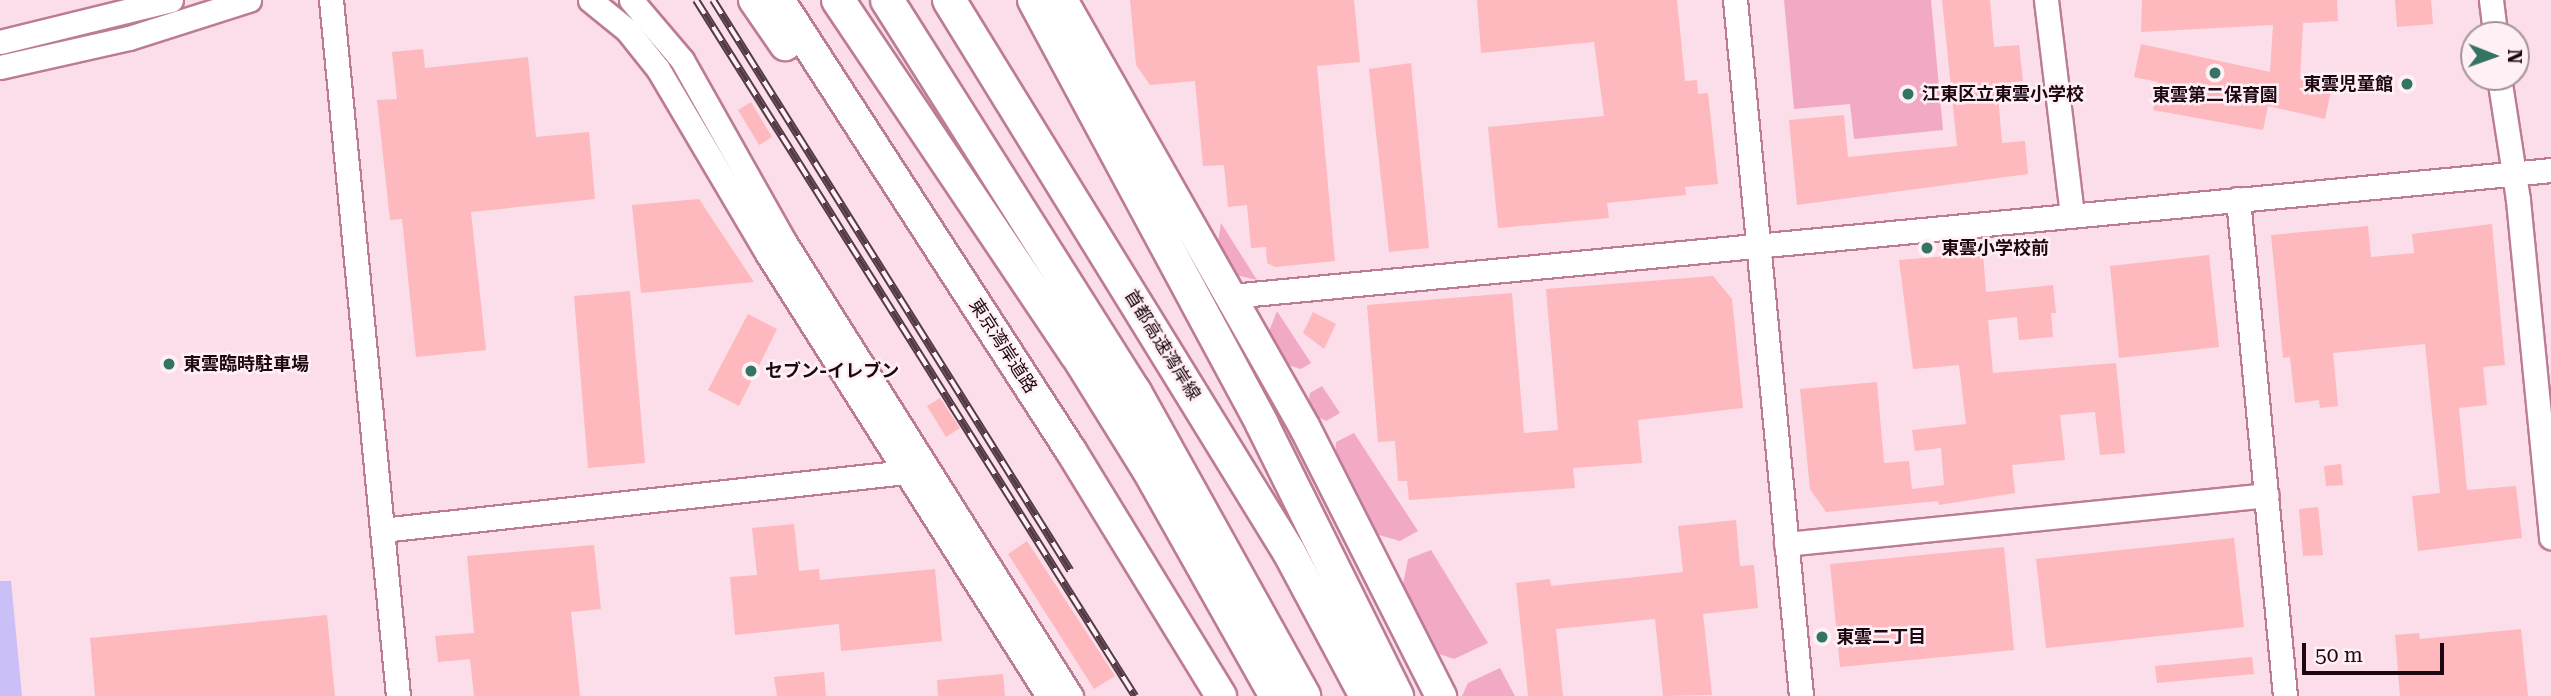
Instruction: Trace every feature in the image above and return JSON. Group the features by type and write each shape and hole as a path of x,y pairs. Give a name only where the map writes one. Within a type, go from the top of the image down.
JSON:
{"highway":[{"path":"754,0 864,163 920,218"},
{"name":"東京湾岸道路","path":"779,0 920,218 1221,696"},
{"path":"838,0 1105,400 1276,696"},
{"path":"863,0 1135,392"},
{"path":"887,0 1135,392 1252,598 1304,696"},
{"name":"首都高速湾岸線","path":"949,0 1289,552 1366,696"},
{"path":"969,0 1153,313 1178,369"},
{"path":"1034,0 1262,424 1397,696"},
{"path":"1062,0 1135,122"},
{"path":"1073,0 1135,122 1305,428 1441,696"}],"street":[{"path":"0,42 171,0"},
{"path":"0,67 129,38 249,0"},
{"path":"331,0 398,696"},
{"path":"590,0 626,30 658,69 906,472 1048,696"},
{"path":"631,0 682,60 784,241 1071,696"},
{"path":"1735,0 1801,696"},
{"path":"2046,0 2072,215"},
{"path":"2491,0 2493,21"},
{"path":"2501,91 2511,174 2518,200 2551,537"},
{"path":"1231,296 2551,170"},
{"path":"2238,199 2284,696"},
{"path":"382,530 906,472"},
{"path":"1786,544 2267,495"}],"shaded area":[{"path":"1784,0 1931,0 1943,130 1854,139 1850,104 1794,109"},
{"path":"1221,223 1257,280 1231,274 1217,249"},
{"path":"1277,311 1311,363 1301,369 1281,363 1268,334"},
{"path":"1322,386 1340,413 1326,421 1307,411 1310,393"},
{"path":"1354,433 1418,531 1400,541 1372,533 1335,464 1336,442"},
{"path":"1431,550 1488,643 1454,659 1436,653 1402,589 1408,559"},
{"path":"0,581 11,581 22,696 0,696"},
{"path":"1500,668 1515,696 1462,696 1468,683"}],"building":[{"path":"1130,0 1354,0 1360,62 1317,66 1335,261 1275,267 1267,263 1266,247 1251,248 1247,205 1228,207 1224,165 1203,166 1195,81 1150,85 1136,65"},
{"path":"1477,0 1677,0 1685,81 1697,80 1698,94 1708,93 1718,184 1685,187 1686,195 1607,203 1609,218 1498,228 1488,127 1604,116 1594,42 1481,53"},
{"path":"1942,0 1990,0 1994,47 2019,45 2023,81 1997,84 2002,143 2025,141 2028,174 1797,205 1789,120 1844,115 1848,157 1957,146"},
{"path":"2142,0 2337,0 2338,21 2303,23 2300,79 2332,86 2325,119 2268,106 2263,130 2153,110 2158,82 2134,77 2141,44 2270,72 2273,25 2141,32"},
{"path":"2395,0 2431,0 2433,24 2397,27"},
{"path":"423,49 425,68 528,57 536,137 589,132 595,199 471,212 486,350 416,357 402,219 390,220 377,100 397,99 392,52"},
{"path":"1411,63 1429,248 1389,252 1369,69"},
{"path":"751,102 772,137 759,145 738,110"},
{"path":"699,199 754,282 641,293 632,205"},
{"path":"2492,224 2505,365 2483,367 2487,405 2459,408 2467,490 2516,486 2522,538 2418,551 2412,496 2440,493 2425,344 2333,353 2338,406 2320,408 2319,400 2295,403 2290,357 2283,358 2271,235 2368,226 2371,257 2414,253 2412,234"},
{"path":"1983,253 1986,292 2053,285 2056,313 2051,313 2053,337 2019,340 2017,317 1988,320 1993,373 2116,363 2125,453 2100,455 2095,412 2060,415 2065,460 2012,465 2015,493 1939,505 1938,501 1826,512 1810,489 1800,389 1877,382 1884,463 1909,461 1912,489 1944,485 1941,448 1915,451 1912,430 1966,424 1959,365 1913,369 1899,260"},
{"path":"2209,255 2219,347 2119,358 2110,266"},
{"path":"1713,276 1732,299 1743,408 1638,420 1642,463 1573,468 1575,488 1409,500 1407,481 1398,481 1395,441 1378,442 1367,305 1512,293 1524,433 1558,430 1546,289"},
{"path":"630,291 645,463 588,468 574,296"},
{"path":"1313,312 1336,324 1324,349 1303,333"},
{"path":"748,314 777,329 739,406 708,390"},
{"path":"940,398 960,428 946,437 927,406"},
{"path":"2341,464 2343,485 2326,486 2324,466"},
{"path":"2318,507 2323,555 2303,556 2299,509"},
{"path":"1736,520 1740,566 1754,565 1758,608 1703,614 1712,695 1663,696 1655,619 1556,629 1563,696 1528,696 1516,583 1550,579 1551,586 1683,572 1678,526"},
{"path":"794,524 799,571 819,569 820,580 935,569 942,641 841,651 839,624 735,635 730,577 757,575 752,528"},
{"path":"2234,538 2244,627 2046,648 2036,559"},
{"path":"1027,541 1115,676 1094,689 1008,554"},
{"path":"594,545 601,609 571,612 580,696 474,696 470,659 438,662 435,636 474,633 467,556"},
{"path":"2004,547 2014,650 1840,667 1830,564"},
{"path":"327,615 335,696 95,696 90,638"},
{"path":"2521,629 2528,696 2400,696 2395,635 2419,633 2420,639"},
{"path":"2252,657 2254,674 2157,683 2155,666"},
{"path":"824,672 826,696 777,696 774,677"},
{"path":"1003,674 1005,696 938,696 937,680"}],"railway":[{"path":"696,0 1135,696"},
{"path":"713,0 1070,570"}],"place":[{"name":"東雲第二保育園","path":"2215,73"},
{"name":"東雲児童館","path":"2407,84"},
{"name":"江東区立東雲小学校","path":"1908,94"},
{"name":"東雲小学校前","path":"1927,248"},
{"name":"東雲臨時駐車場","path":"169,364"},
{"name":"セブン-イレブン","path":"751,371"},
{"name":"東雲二丁目","path":"1822,637"}]}
